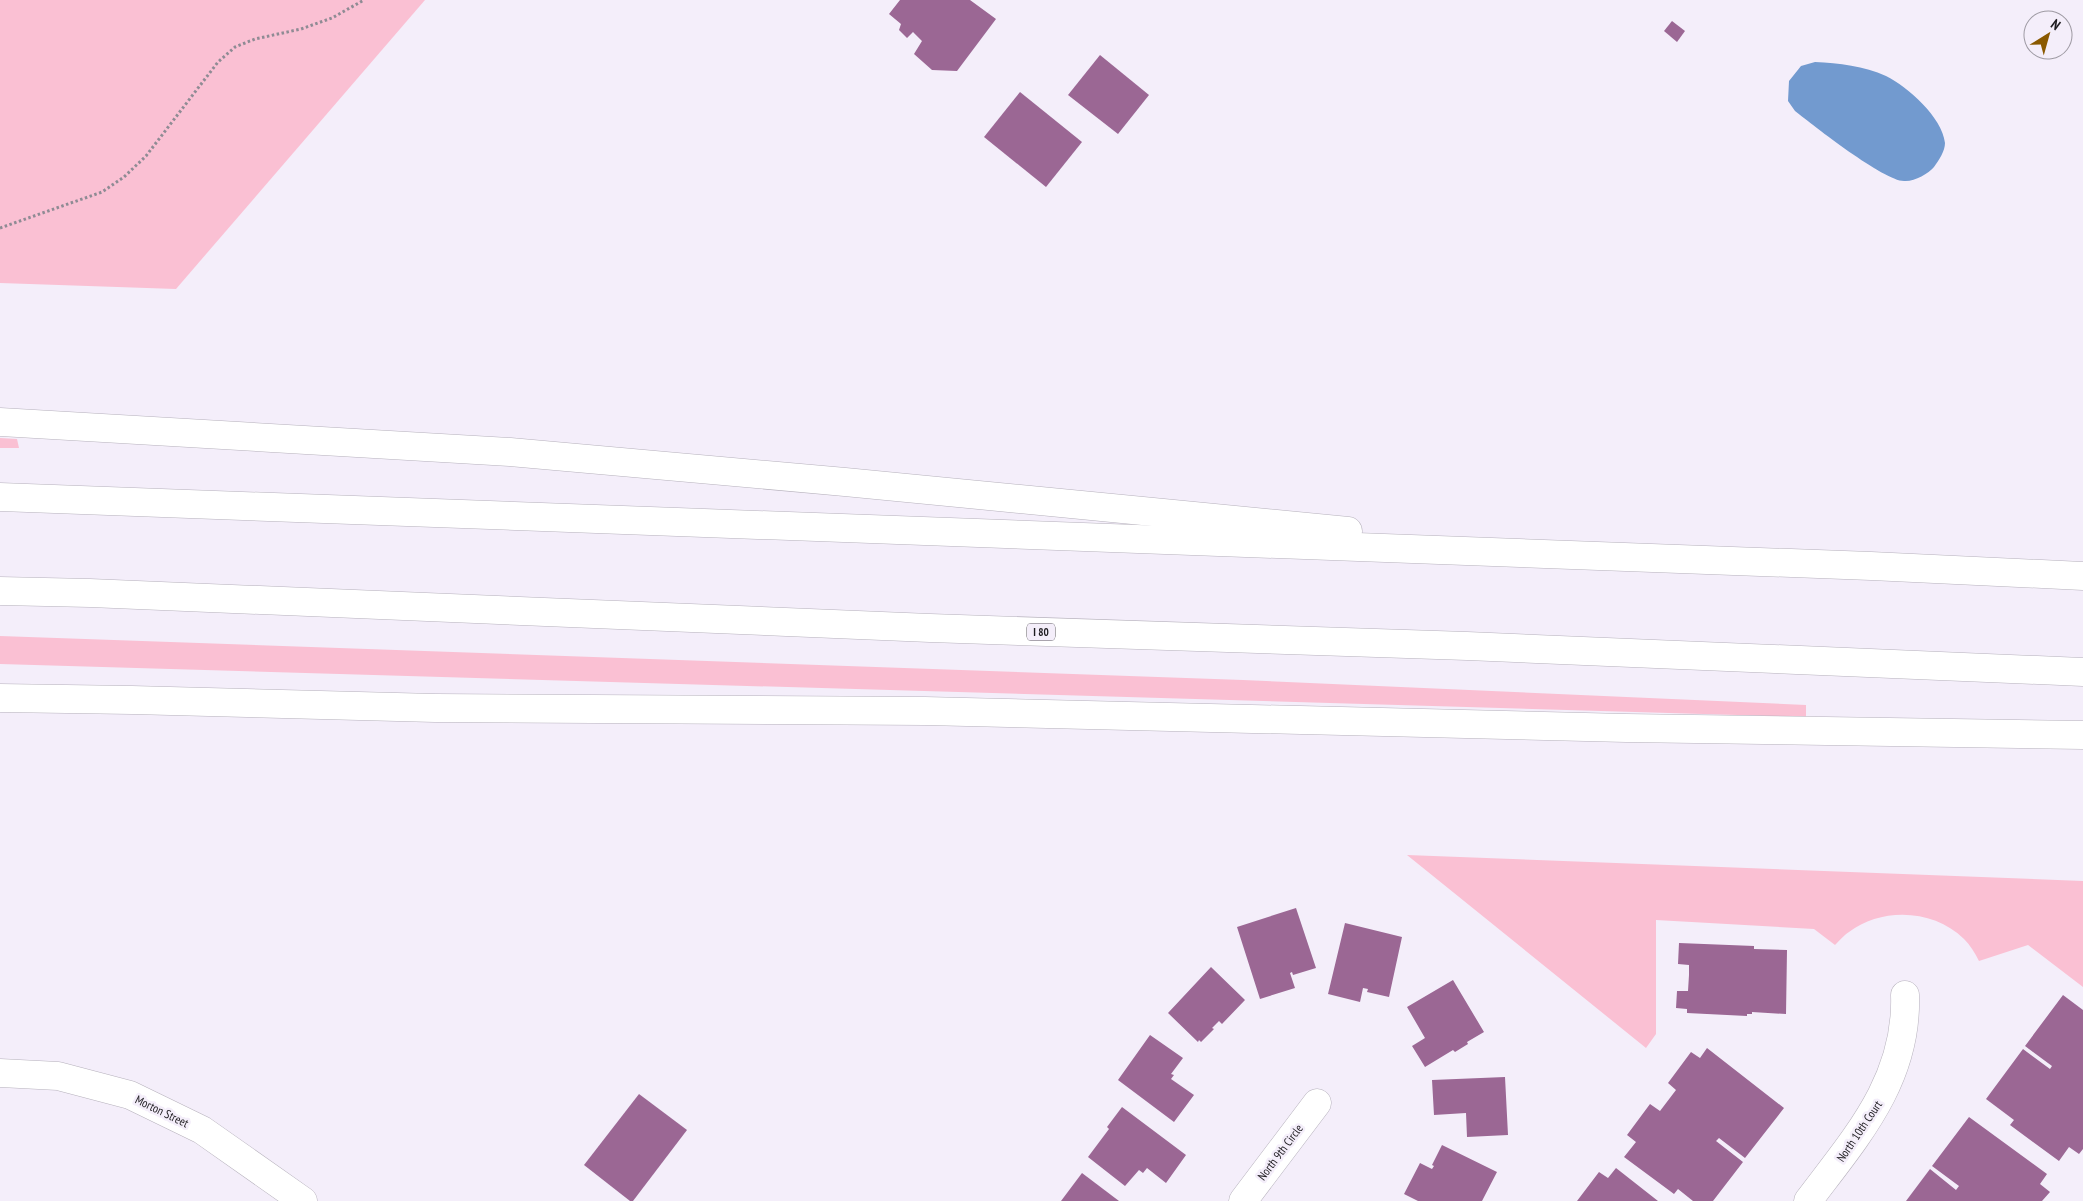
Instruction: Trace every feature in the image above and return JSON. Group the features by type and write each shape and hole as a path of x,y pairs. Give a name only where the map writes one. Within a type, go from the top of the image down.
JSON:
{"main road":[{"path":"0,422 510,452 865,484 1628,559"},
{"path":"0,497 1628,559 1871,566 2083,576"},
{"name":"I 80","path":"0,591 940,629 1487,646 2083,672"},
{"path":"0,698 435,708 925,711 1626,728 2083,736"},
{"name":"North 10th Court","path":"1808,1201 1864,1127 1885,1092 1900,1052 1906,1020 1906,995"},
{"name":"Morton Street","path":"0,1073 58,1076 130,1095 202,1130 304,1201"},
{"name":"North 9th Circle","path":"1243,1201 1317,1103"}],"path":[{"path":"0,228 102,192 124,177 146,156 207,75 234,47 255,39 301,29 332,18 364,0"}],"shaded area":[{"path":"0,0 425,0 176,289 0,283"},
{"path":"0,438 17,439 19,448 0,448"},
{"path":"0,636 1243,680 1806,705 1806,717 0,664"},
{"path":"1407,855 2083,881 2083,987 2028,945 1979,961 1966,941 1952,929 1923,917 1892,915 1877,918 1849,932 1835,945 1814,929 1656,920 1656,1034 1646,1048"}],"water":[{"path":"1815,62 1851,66 1878,73 1895,81 1914,95 1931,113 1943,133 1944,149 1934,167 1925,175 1916,179 1904,181 1894,179 1849,152 1795,111 1788,101 1789,81 1801,66"}],"building":[{"path":"900,0 970,0 996,19 957,71 932,70 914,54 922,41 913,32 907,38 899,30 901,24 889,14"},
{"path":"1672,21 1685,31 1677,42 1664,31"},
{"path":"1100,55 1149,95 1118,134 1068,95"},
{"path":"1020,92 1082,142 1046,187 984,137"},
{"path":"1296,908 1316,968 1293,975 1292,972 1290,973 1295,988 1260,999 1237,927"},
{"path":"1345,923 1402,937 1389,997 1367,992 1368,989 1363,988 1360,1002 1328,994"},
{"path":"1679,943 1754,946 1754,949 1787,950 1786,1014 1752,1012 1752,1014 1747,1014 1747,1016 1687,1013 1687,1009 1676,1008 1677,991 1688,991 1689,975 1689,965 1678,964"},
{"path":"1211,967 1245,1000 1222,1024 1219,1021 1201,1042 1199,1040 1198,1042 1168,1013"},
{"path":"1453,980 1484,1032 1455,1052 1453,1050 1425,1067 1412,1046 1425,1038 1407,1007"},
{"path":"2063,995 2083,1010 2083,1149 2079,1154 2069,1147 2059,1161 2010,1125 2014,1120 1986,1099 2023,1049 2050,1069 2052,1066 2025,1046"},
{"path":"1150,1035 1183,1058 1171,1074 1174,1075 1171,1079 1194,1095 1174,1122 1118,1080"},
{"path":"1707,1048 1784,1108 1745,1158 1719,1138 1716,1141 1743,1162 1713,1201 1693,1201 1678,1189 1674,1194 1624,1157 1636,1142 1627,1135 1650,1104 1660,1111 1676,1090 1668,1083 1691,1052 1700,1058"},
{"path":"1505,1077 1508,1135 1467,1137 1466,1113 1434,1115 1432,1080"},
{"path":"639,1094 687,1130 633,1201 630,1201 584,1165"},
{"path":"1122,1107 1186,1155 1166,1183 1147,1168 1143,1173 1139,1170 1125,1186 1088,1157 1109,1129 1107,1127"},
{"path":"1969,1117 2047,1174 2040,1184 2050,1192 2042,1201 1906,1201 1930,1169 1956,1190 1959,1186 1932,1166"},
{"path":"1442,1145 1497,1172 1482,1201 1418,1201 1404,1194 1420,1163 1432,1169 1434,1166 1432,1165"},
{"path":"1616,1168 1658,1201 1577,1201 1599,1172 1608,1178"},
{"path":"1082,1173 1119,1201 1061,1201"}]}
